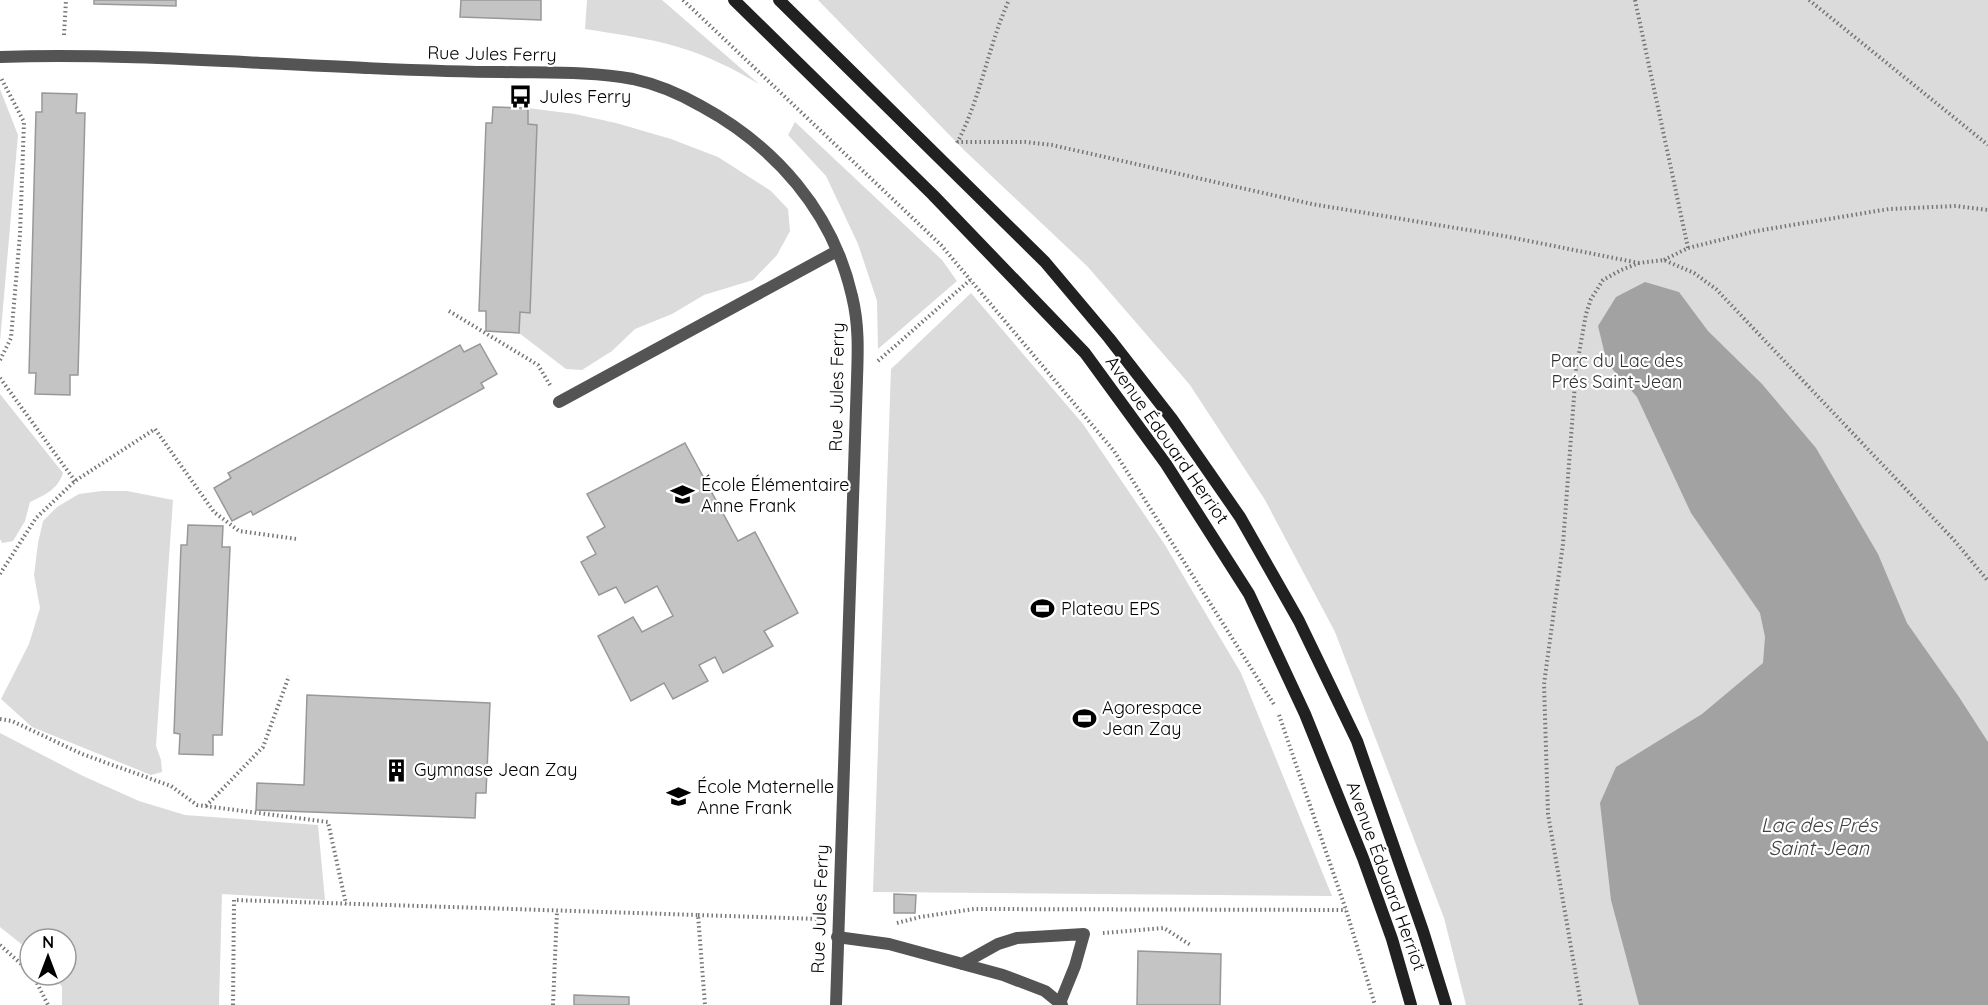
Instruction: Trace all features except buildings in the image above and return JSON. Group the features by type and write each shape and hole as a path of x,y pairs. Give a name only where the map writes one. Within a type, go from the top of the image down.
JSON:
{"main road":[{"name":"Avenue Édouard Herriot","path":"734,0 933,195 1085,353 1166,464 1249,594 1305,714 1392,939 1411,1005"},
{"name":"Avenue Édouard Herriot","path":"779,0 1045,262 1109,338 1172,419 1240,517 1299,621 1357,741 1423,931 1446,1005"}],"street":[{"name":"Rue Jules Ferry","path":"0,57 171,59 460,72 579,73 634,79 680,94 717,115 759,145 800,185 814,206 837,251 852,296 857,322 836,1005"},
{"path":"559,402 837,251"},
{"path":"837,937 889,944 962,964 1003,975 1045,991 1061,1004 1084,934 1017,938 998,944 962,964"}],"path":[{"path":"62,56 66,0"},
{"path":"683,0 941,246 1114,451 1277,709 1346,910 1375,1005"},
{"path":"941,159 957,142 967,123 996,32 1009,0"},
{"path":"1635,0 1688,248"},
{"path":"1809,0 1988,145"},
{"path":"0,76 24,122 20,234 11,338 0,360"},
{"path":"957,142 1025,142 1052,145 1312,204 1504,236 1639,263"},
{"path":"1581,1005 1548,814 1544,684 1563,544 1576,370 1591,298 1603,280 1639,263 1664,260 1688,248 1789,225 1889,209 1956,206 1988,210"},
{"path":"1664,260 1694,273 1716,290 1954,540 1988,580"},
{"path":"857,379 970,280"},
{"path":"449,311 538,365 559,402"},
{"path":"0,378 75,481"},
{"path":"0,574 36,518 75,481 155,429 214,512 239,531 297,539"},
{"path":"206,806 263,747 289,676"},
{"path":"0,719 12,721 82,754 171,786 197,806 328,822 346,904"},
{"path":"232,1005 234,900 838,920"},
{"path":"893,924 920,917 974,909 1346,910"},
{"path":"553,1005 557,910"},
{"path":"699,915 705,1005"},
{"path":"1084,934 1164,928 1192,946"},
{"path":"0,945 18,961"},
{"path":"39,987 48,1005"}],"green space":[{"path":"587,0 662,0 759,84 720,63 688,50 644,39 585,29"},
{"name":"Parc du Lac des Prés Saint-Jean","path":"818,0 1988,0 1988,1005 1466,1005 1444,918 1335,632 1265,500 1190,385 1088,267 965,151"},
{"path":"0,89 18,135 0,342"},
{"path":"528,108 575,114 616,123 671,139 718,157 771,191 788,209 790,231 777,255 753,280 704,295 672,314 635,329 612,351 582,370 566,369 519,333 520,312 529,313 537,125 528,124"},
{"path":"795,122 942,260 957,281 878,349 877,301 858,244 826,176 788,135"},
{"name":"Plateau EPS","path":"971,293 1083,424 1165,545 1241,673 1332,896 873,892 891,369"},
{"path":"0,394 63,473 54,487 30,502 25,521 13,541 2,543 0,539"},
{"path":"127,491 173,500 156,746 162,772 151,775 32,727 1,699 29,644 40,608 34,575 43,521 57,507 79,494"},
{"path":"0,733 83,776 139,801 185,815 318,825 325,900 222,894 219,1005 62,1005 62,987 78,987 78,927 18,927 18,941 0,927"}],"water":[{"name":"Lac des Prés Saint-Jean","path":"1645,282 1679,292 1708,331 1762,384 1816,448 1878,554 1907,623 1988,742 1988,1005 1639,1005 1611,900 1600,803 1616,767 1702,714 1763,663 1765,637 1760,613 1691,513 1637,397 1607,363 1598,326 1616,297"}],"place":[{"name":"Jules Ferry","path":"521,97"},
{"name":"École Élémentaire Anne Frank","path":"683,495"},
{"name":"Plateau EPS","path":"1043,609"},
{"name":"Agorespace Jean Zay","path":"1084,718"},
{"name":"Gymnase Jean Zay","path":"396,770"},
{"name":"École Maternelle Anne Frank","path":"679,797"}]}
